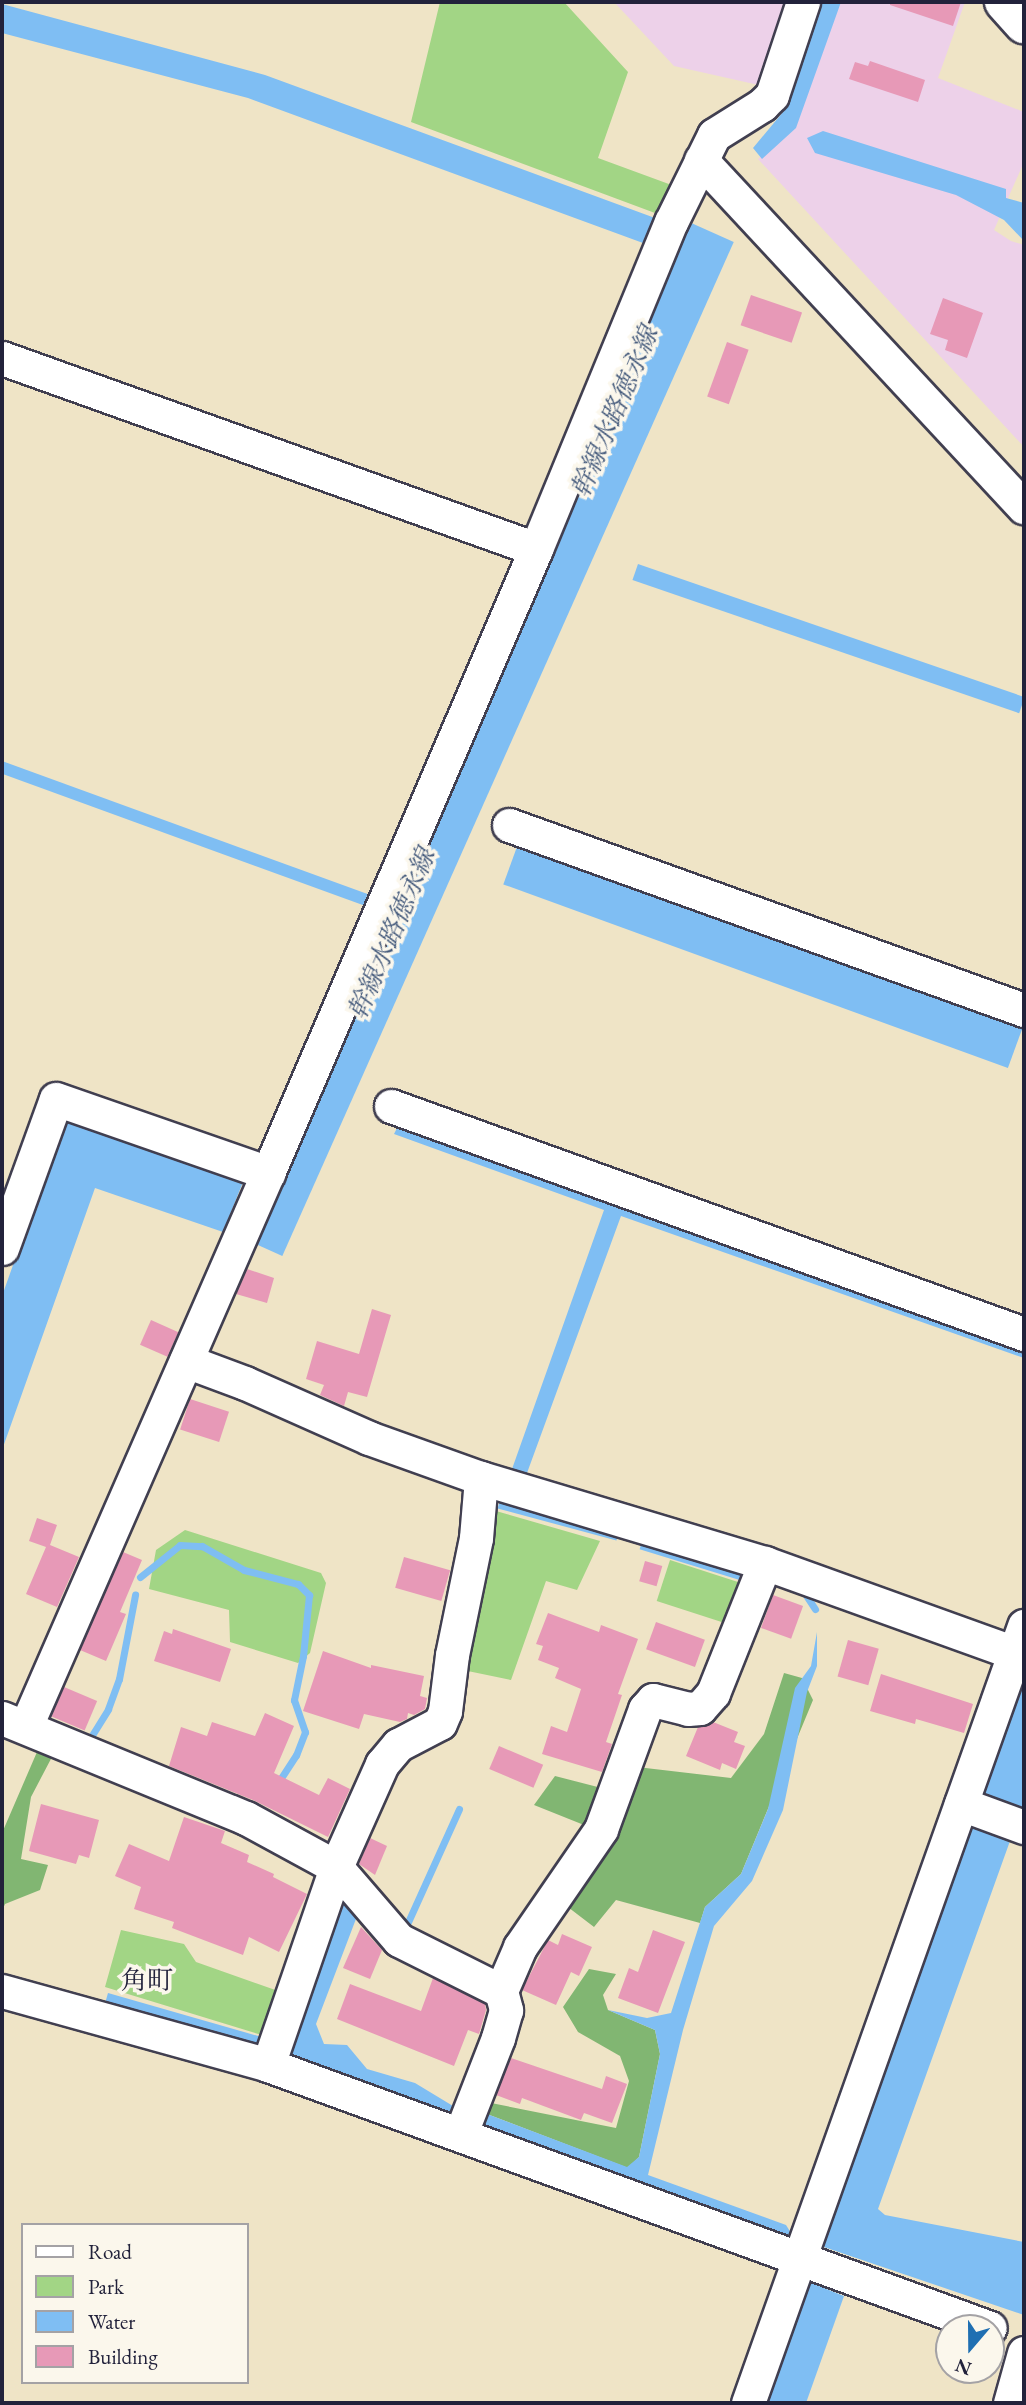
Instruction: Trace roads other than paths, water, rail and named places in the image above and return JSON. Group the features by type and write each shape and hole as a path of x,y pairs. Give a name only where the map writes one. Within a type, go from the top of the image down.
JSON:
{"highway":[{"path":"1004,2 1024,24"}],"street":[{"path":"501,1991 399,1940 335,1867 246,1818 14,1722 186,1361 258,1198 536,549 671,222 714,135 762,105 772,94 803,2"},
{"path":"701,160 1024,508"},
{"path":"2,358 536,549"},
{"path":"509,825 1024,1010"},
{"path":"2,1248 13,1183 56,1099 258,1198"},
{"path":"391,1106 1024,1334"},
{"path":"186,1361 246,1383 369,1438 481,1478 1019,1639 994,1816 820,2268 748,2403"},
{"path":"268,2065 335,1867 382,1764 398,1745 440,1723 445,1711 452,1654 477,1538 481,1478"},
{"path":"461,2133 498,2038 506,2010 501,1991 520,1947 601,1829 645,1709 653,1700 688,1709 700,1708 713,1693 765,1563"},
{"path":"2,1991 268,2065 461,2133 820,2268 951,2314"},
{"path":"1005,2333 1024,2339"},
{"path":"1010,2403 1024,2353"}],"water":[{"path":"822,2 841,2 796,128 762,159 753,148 783,112"},
{"path":"2,4 265,75 655,218 643,243 248,98 2,33"},
{"path":"823,131 1006,189 1006,198 1024,203 1024,241 1004,220 956,195 815,153 807,138"},
{"name":"幹線水路徳永線","path":"689,222 734,242 282,1256 238,1236"},
{"path":"638,564 1024,697 1019,713 632,580"},
{"path":"2,761 368,894 363,905 2,774"},
{"path":"518,844 1023,1028 1008,1068 503,884"},
{"path":"65,1119 243,1182 223,1232 95,1188 2,1450 2,1296"},
{"path":"400,1122 1024,1346 1024,1358 621,1216 527,1473 512,1469 604,1210 394,1134"},
{"path":"501,1496 620,1528 616,1540 498,1509"},
{"path":"644,1535 747,1567 743,1581 640,1549"},
{"path":"817,1632 817,1666 807,1692 783,1810 752,1881 714,1926 683,2030 648,2175 786,2225 791,2233 786,2242 490,2132 480,2122 487,2114 627,2167 639,2157 660,2054 655,2030 608,2010 647,2018 671,2013 705,1907 741,1874 768,1809 795,1688 811,1666"},
{"path":"1024,1663 1024,1803 1022,1808 978,1793"},
{"path":"966,1825 1010,1841 878,2209 885,2215 1024,2242 1024,2315 818,2245"},
{"path":"343,1894 359,1911 316,2024 324,2044 347,2045 367,2069 415,2083 453,2106 451,2117 287,2061"},
{"path":"108,1993 261,2037 257,2051 104,2007"},
{"path":"804,2280 844,2296 806,2403 761,2403"}],"waterway":[{"path":"140,1577 180,1545 202,1546 244,1570 298,1584 309,1595 303,1656 294,1700 305,1732 296,1755 277,1784"},
{"path":"802,1589 815,1609"},
{"path":"89,1740 108,1709 119,1679 135,1595"},
{"path":"408,1922 459,1809"}],"district":[{"name":"角町","path":"147,1981"}]}
